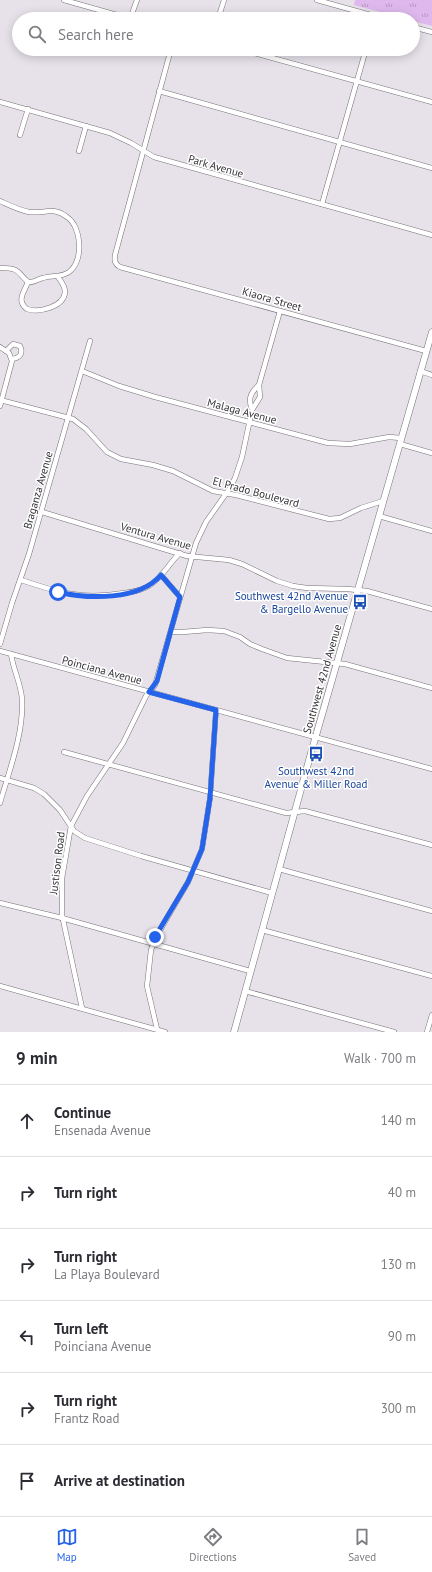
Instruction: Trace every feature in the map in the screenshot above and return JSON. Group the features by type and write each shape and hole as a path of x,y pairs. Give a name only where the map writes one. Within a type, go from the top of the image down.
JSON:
{"main road":[{"name":"Southwest 42nd Avenue","path":"234,1032 315,737 432,332"}],"street":[{"path":"64,0 106,12"},
{"path":"133,12 137,0"},
{"path":"220,12 224,0"},
{"path":"317,0 356,12"},
{"path":"420,29 432,32"},
{"path":"143,151 169,56"},
{"path":"265,56 432,102"},
{"path":"322,204 364,56"},
{"path":"159,92 432,168"},
{"name":"Park Avenue","path":"0,102 116,135 152,156 162,160 432,235"},
{"path":"20,136 28,109"},
{"path":"79,152 86,126"},
{"name":"Kiaora Street","path":"143,151 115,255 115,263 120,267 426,351"},
{"path":"0,201 31,212 56,211 66,216 76,227 79,244 78,257 72,270 58,277 44,277 32,283 28,282 17,270 12,268 0,268"},
{"path":"28,282 22,296 22,302 27,309 39,310 54,305 64,296 64,288 58,277"},
{"path":"252,410 260,397 259,385 280,311"},
{"name":"Braganza Avenue","path":"0,644 42,512 90,341"},
{"path":"6,350 13,344 20,346 22,351 21,355 12,359"},
{"path":"0,347 6,350 12,359 0,406"},
{"name":"Malaga Avenue","path":"82,371 128,389 249,423 334,444 350,444 389,437 432,453"},
{"path":"420,371 432,375"},
{"path":"252,410 250,397 259,385"},
{"name":"El Prado Boulevard","path":"1,400 73,419 81,424 104,449 114,456 124,460 168,469 213,492 227,494 329,519 340,518 361,508 383,501"},
{"name":"Justison Road","path":"82,1008 62,918 62,878 71,826 86,796 124,743 142,704 157,681 192,556 202,529 234,482 241,463 252,410"},
{"name":"Ventura Avenue","path":"42,512 180,553 192,556 229,560 242,564 277,581 296,587 367,591 432,609"},
{"path":"379,516 432,532"},
{"path":"21,580 67,594 94,597 141,590 149,586 161,575 180,553"},
{"path":"161,575 180,597"},
{"path":"171,632 210,630 224,631 237,636 258,648 282,656 302,660 345,664 432,688"},
{"name":"Poinciana Avenue","path":"0,651 432,769"},
{"path":"0,803 18,738 22,710 21,692 14,671 11,654"},
{"path":"156,1030 147,986 153,944 194,871 200,856 205,837 210,792 216,710"},
{"path":"64,752 286,813 305,811 432,846"},
{"path":"0,778 34,788 44,794 60,810 77,834 90,840 272,893"},
{"path":"279,869 432,911"},
{"path":"0,903 62,918 250,971"},
{"path":"262,930 432,976"},
{"path":"0,986 165,1032"},
{"path":"245,991 394,1032"},
{"path":"427,1032 432,1015"}],"green space":[{"path":"355,0 432,0 432,26 420,23 420,12 380,12 354,5"}],"place":[{"name":"Southwest 42nd Avenue & Bargello Avenue","path":"360,602"},
{"name":"Southwest 42nd Avenue & Miller Road","path":"316,754"}],"route":[{"path":"58,592 94,597 136,591 149,586 161,575 180,597 157,681 149,692 216,710 210,798 202,849 188,882 155,937"}]}
